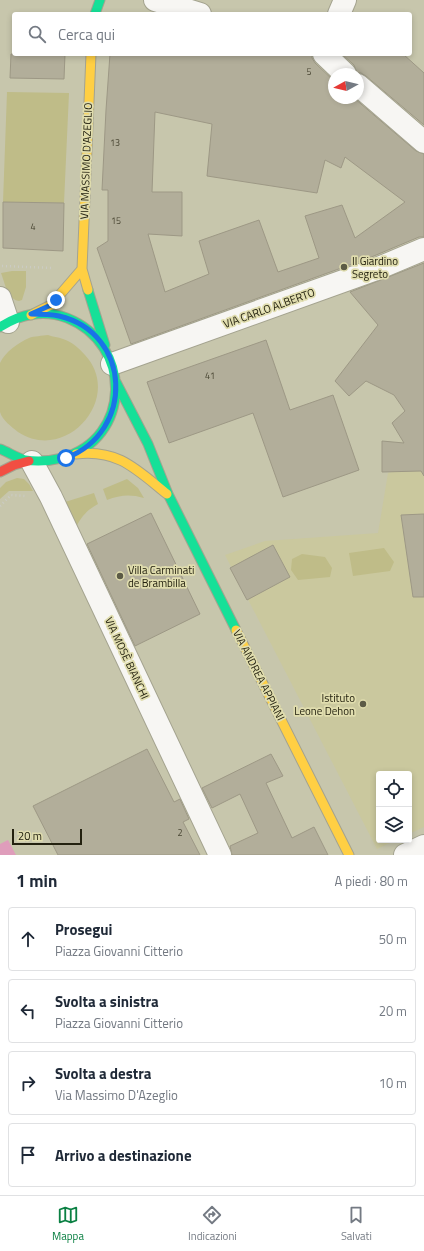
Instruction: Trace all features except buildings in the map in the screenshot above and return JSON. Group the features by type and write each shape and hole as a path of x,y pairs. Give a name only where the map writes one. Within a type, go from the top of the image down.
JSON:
{"street":[{"path":"96,12 100,0"},
{"path":"155,0 194,12"},
{"path":"340,12 345,0"},
{"name":"VIA MASSIMO D'AZEGLIO","path":"91,56 82,269 112,368"},
{"path":"326,56 339,68"},
{"path":"364,90 424,142"},
{"name":"VIA CARLO ALBERTO","path":"112,368 367,273 424,249"},
{"path":"0,298 4,325 51,305 82,269"},
{"path":"0,449 12,456 30,461 56,461 76,454 94,441 107,424 114,404 112,368 102,345 95,336 77,323 57,315 31,314"},
{"name":"VIA ANDREA APPIANI","path":"112,368 148,444 168,494 349,855"},
{"name":"VIA ANDREA APPIANI","path":"76,454 85,452 100,453 122,459 130,463 168,494"},
{"path":"0,472 14,465 30,461"},
{"name":"VIA MOSÈ BIANCHI","path":"30,461 51,497 220,855"},
{"path":"405,855 424,846"}],"path":[{"path":"2,266 57,268"},
{"path":"0,506 11,496 31,496"}],"shaded area":[{"path":"7,92 69,93 64,203 3,202"},
{"path":"26,271 26,287 22,300 19,301 15,300 9,294 1,273"},
{"path":"48,335 61,338 83,352 95,372 98,389 94,406 84,421 71,433 55,439 37,440 18,432 1,415 0,363 12,348 21,342 31,337"},
{"name":"Istituto Leone Dehon","path":"418,465 424,467 424,827 412,833 412,771 376,771 376,843 390,843 377,849 225,555 265,541 378,533 388,473"},
{"path":"17,478 24,479 33,491 9,491 0,499 0,488 6,482"},
{"path":"127,479 138,488 144,498 125,496 107,500 103,489"},
{"path":"94,493 98,504 85,514 76,527 65,502"},
{"path":"384,548 394,562 390,571 353,576 349,553"},
{"path":"302,554 325,557 332,568 330,577 298,580 291,570 292,559"},
{"path":"8,840 16,855 0,855 0,844"}],"traffic: fast":[{"path":"96,12 100,0"},
{"path":"88,290 105,345"},
{"path":"0,327 16,319 32,314 50,314 67,318 89,331 104,348 113,369 116,391 112,412 102,432 85,448 62,458 39,461 25,460 0,449"},
{"path":"116,382 148,444 168,494 236,630"}],"traffic: slow":[{"path":"88,290 82,269 91,56"},
{"path":"31,315 51,305 82,269"},
{"path":"76,454 91,453 115,458 136,469 167,494"},
{"path":"236,630 349,855"}],"traffic: jam":[{"path":"0,472 14,465 29,461"}],"place":[{"name":"Il Giardino Segreto","path":"344,267"},
{"name":"Villa Carminati de Brambilla","path":"120,576"},
{"name":"Istituto Leone Dehon","path":"363,704"}],"route":[{"path":"56,300 51,305 31,314 60,316 77,323 90,331 102,345 111,360 116,382 114,404 107,424 94,441 85,449 66,458"}]}
